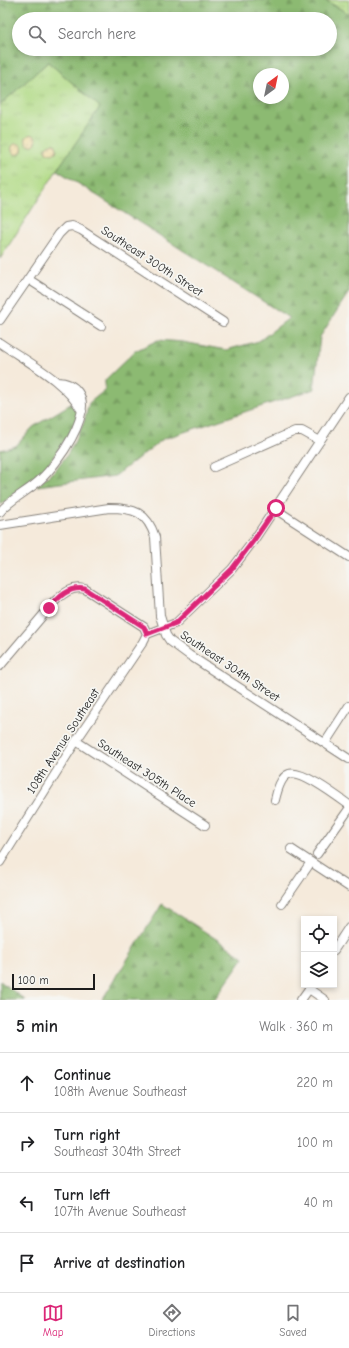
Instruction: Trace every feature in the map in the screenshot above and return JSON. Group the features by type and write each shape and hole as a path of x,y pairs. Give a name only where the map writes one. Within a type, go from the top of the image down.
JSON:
{"street":[{"name":"Southeast 300th Street","path":"28,279 66,227 72,226 81,230 223,322"},
{"path":"0,320 28,279 101,326"},
{"path":"0,343 76,395 82,411 81,418 71,438 50,470 32,487 6,504 0,512"},
{"path":"0,666 49,608 62,596 74,588 85,589 144,627 147,634 176,623 232,569 254,540 349,397"},
{"path":"214,467 295,431 302,431 320,440"},
{"path":"0,525 109,508 124,508 132,510 146,518 155,537 160,616 163,628"},
{"path":"275,509 349,557"},
{"name":"Southeast 304th Street","path":"163,628 170,641 180,649 349,759"},
{"name":"108th Avenue Southeast","path":"0,862 76,741 147,634"},
{"path":"325,743 349,706"},
{"name":"Southeast 305th Place","path":"76,741 205,825"},
{"path":"275,800 277,790 282,780 289,774 294,773 303,775 349,805"},
{"path":"317,854 349,809"},
{"path":"291,849 349,887"},
{"path":"282,904 311,862"},
{"path":"337,945 349,927"},
{"path":"301,1000 309,988"},
{"path":"311,988 325,1000"}],"green space":[{"path":"0,0 325,0 349,14 349,292 320,337 314,389 163,439 115,476 37,486 55,470 67,455 84,422 89,403 105,390 105,380 135,351 158,340 183,342 226,350 259,341 289,318 57,170 100,107 48,62 0,105"},
{"path":"325,0 349,0 349,14"},
{"path":"48,62 101,107 57,170 0,259 0,105"},
{"path":"74,402 78,413 73,428 47,466 0,505 0,450 16,446 33,427"},
{"path":"162,904 244,957 214,1000 102,1000"},
{"path":"0,981 25,1000 0,1000"}],"sand":[{"path":"31,134 35,136 37,140 35,144 31,146 27,144 25,140 27,136"},
{"path":"53,143 56,145 56,152 52,154 46,152 45,149 48,145"},
{"path":"15,144 19,144 21,145 21,153 15,154 12,151 12,147"}],"route":[{"path":"49,608 68,591 74,588 79,588 85,589 144,627 147,634 176,623 232,569 276,508"}]}
